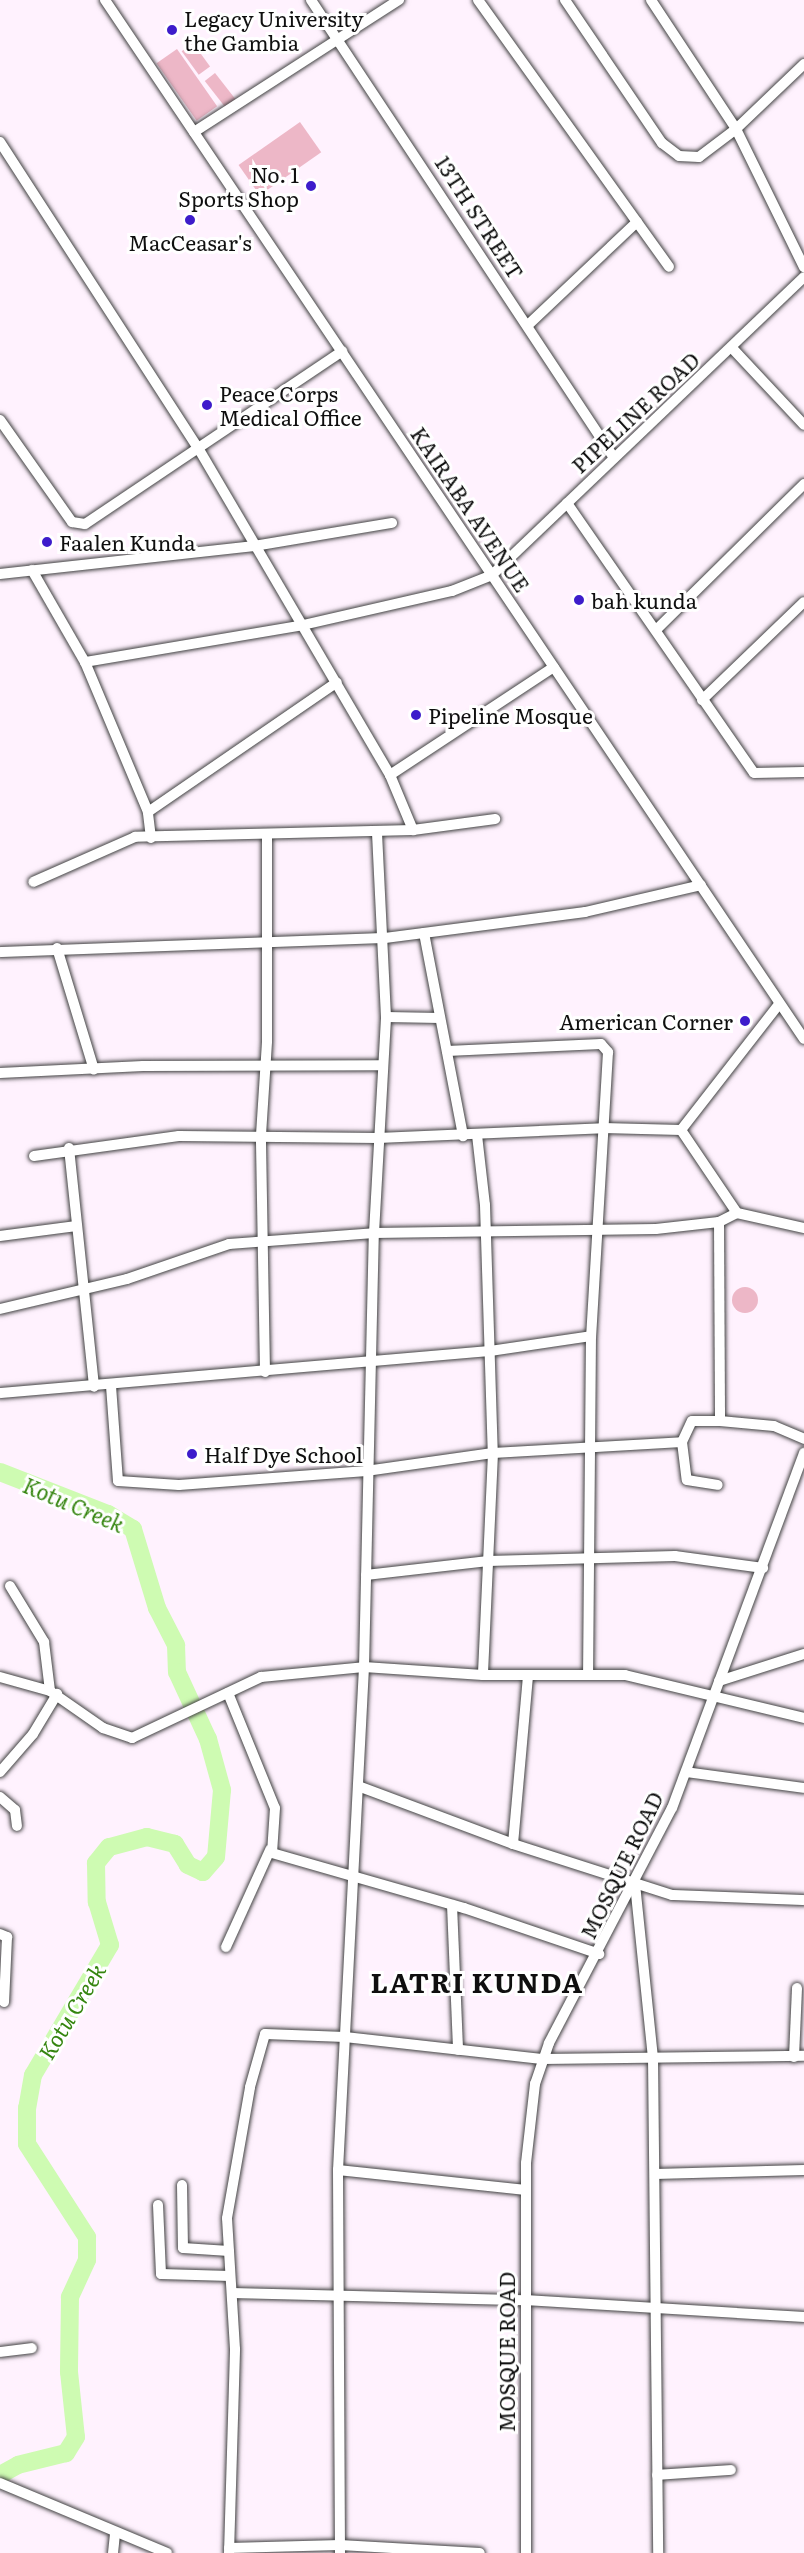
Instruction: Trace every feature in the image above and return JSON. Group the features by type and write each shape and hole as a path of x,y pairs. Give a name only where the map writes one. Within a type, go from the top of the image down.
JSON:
{"street":[{"name":"KAIRABA AVENUE","path":"105,0 804,1039"},
{"name":"13TH STREET","path":"311,0 614,458"},
{"path":"194,132 399,0"},
{"path":"478,0 669,267"},
{"path":"565,0 662,143 678,156 699,157 736,129 804,64"},
{"path":"651,0 736,129 804,267"},
{"path":"0,142 197,446 390,775 413,830"},
{"path":"528,325 637,222"},
{"name":"PIPELINE ROAD","path":"492,575 804,277"},
{"path":"732,348 804,425"},
{"path":"0,420 77,525 342,351"},
{"path":"656,630 804,484"},
{"path":"567,503 754,773 804,772"},
{"path":"0,573 254,546 392,524"},
{"path":"32,570 85,662 148,812 151,838"},
{"path":"85,662 303,625 452,591 492,575"},
{"path":"702,700 804,602"},
{"path":"390,775 554,666"},
{"path":"148,812 337,682"},
{"path":"33,882 127,838 376,833 495,819"},
{"path":"340,2549 341,2295 338,2170 363,1667 366,1471 374,1233 386,1017 385,938 376,833"},
{"path":"265,1372 261,1135 266,1064 267,835"},
{"path":"0,952 57,948 268,946 385,938 585,912 701,885"},
{"path":"424,933 463,1136"},
{"path":"57,948 94,1070"},
{"path":"681,1130 779,1004"},
{"path":"386,1017 440,1018"},
{"path":"447,1051 605,1046 603,1128 591,1336 588,1674"},
{"path":"0,1073 266,1064 382,1065"},
{"path":"34,1156 69,1148 157,1138 261,1135 378,1138 603,1128 681,1130"},
{"path":"681,1130 737,1213"},
{"path":"477,1135 486,1231 493,1453 483,1675"},
{"path":"69,1148 94,1387"},
{"path":"0,1309 84,1290 229,1244 374,1233 597,1227 656,1229 719,1222 737,1213 804,1228"},
{"path":"719,1222 720,1421"},
{"path":"0,1236 76,1226"},
{"path":"0,1393 111,1386 371,1360 489,1351 591,1336"},
{"path":"111,1386 118,1481 219,1484 366,1471 493,1453 682,1442"},
{"path":"718,1485 687,1480 682,1442 692,1421 774,1426 804,1439"},
{"name":"MOSQUE ROAD","path":"526,2553 526,2190 531,2108 542,2059 635,1883 686,1772 804,1453"},
{"path":"366,1575 488,1561 675,1556 763,1568"},
{"path":"0,1772 33,1734 54,1692 44,1642 10,1586"},
{"path":"719,1681 804,1654"},
{"path":"0,1677 54,1692 118,1736 148,1734 197,1707 280,1672 363,1667 483,1675 626,1675 713,1698 804,1718"},
{"path":"513,1844 528,1676"},
{"path":"226,1947 270,1850 274,1808 228,1693"},
{"path":"686,1772 804,1788"},
{"path":"358,1786 513,1844 672,1895 804,1900"},
{"path":"0,1797 15,1810 17,1826"},
{"path":"270,1850 353,1877 452,1905 599,1954"},
{"path":"635,1883 653,2057 658,2553"},
{"path":"452,1905 458,2050"},
{"path":"0,1934 7,1937 4,2002"},
{"path":"480,2553 340,2549 229,2551 235,2349 227,2218 261,2040 275,2031 542,2059 799,2056 797,1988"},
{"path":"338,2170 526,2190"},
{"path":"654,2174 804,2170"},
{"path":"182,2185 183,2247 229,2251"},
{"path":"158,2205 161,2274 231,2276"},
{"path":"232,2293 525,2300 804,2317 804,2324"},
{"path":"0,2352 32,2348"},
{"path":"657,2475 731,2470"},
{"path":"0,2484 167,2553"},
{"path":"113,2553 115,2533"}],"shaded area":[{"path":"193,43 210,66 199,75 182,51"},
{"path":"177,49 217,106 197,121 157,63"},
{"path":"215,73 235,99 225,107 205,81"},
{"path":"300,122 321,152 260,195 239,165"},
{"path":"745,1287 755,1290 758,1300 755,1310 745,1313 735,1310 732,1300 735,1290"}],"waterway":[{"name":"Kotu Creek","path":"0,1472 108,1514 133,1529 157,1608 176,1645 177,1672 208,1739 222,1790 216,1857 203,1872 188,1865 175,1844 147,1837 109,1847 96,1863 97,1902 110,1945 33,2075 27,2108 27,2144 87,2237 87,2260 70,2297 69,2372 76,2437 66,2453 18,2465 0,2475"}],"place":[{"name":"Legacy University the Gambia","path":"172,30"},
{"name":"No. 1 Sports Shop","path":"311,186"},
{"name":"MacCeasar's","path":"190,220"},
{"name":"Peace Corps Medical Office","path":"207,405"},
{"name":"Faalen Kunda","path":"47,542"},
{"name":"bah kunda","path":"579,600"},
{"name":"Pipeline Mosque","path":"416,715"},
{"name":"American Corner","path":"745,1021"},
{"name":"Half Dye School","path":"192,1454"}],"district":[{"name":"LATRI KUNDA","path":"477,1982"}]}
